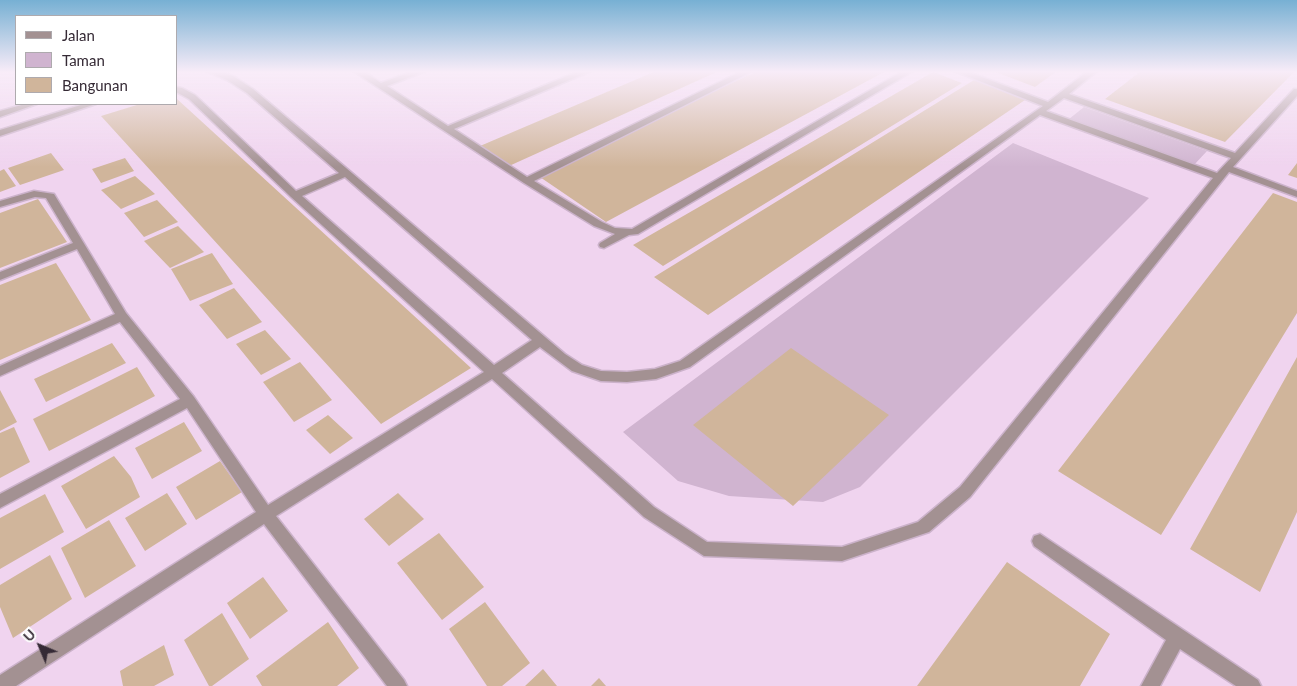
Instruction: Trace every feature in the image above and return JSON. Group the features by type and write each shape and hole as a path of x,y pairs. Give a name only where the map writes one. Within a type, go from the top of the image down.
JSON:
{"street":[{"path":"198,103 295,195 649,512 704,549 842,554 923,528 965,492 1222,172 1286,103"},
{"path":"265,103 540,341 577,368 601,376 627,377 656,374 685,364 1051,103"},
{"path":"407,103 527,181 598,224 613,231 624,233 634,232 643,227 854,103"},
{"path":"447,129 510,103"},
{"path":"527,181 684,103"},
{"path":"1044,103 1049,105"},
{"path":"1087,103 1237,157"},
{"path":"0,114 30,105"},
{"path":"0,132 89,105"},
{"path":"1040,112 1222,172 1297,194"},
{"path":"295,195 347,173"},
{"path":"0,204 34,194 50,196 122,316 189,401 266,514 398,686"},
{"path":"604,245 624,233"},
{"path":"0,276 80,244"},
{"path":"0,371 122,316"},
{"path":"0,686 266,514 540,341"},
{"path":"0,500 189,401"},
{"path":"1040,541 1177,637 1252,686"},
{"path":"1150,686 1177,637"}],"green space":[{"path":"1084,107 1207,151 1194,165 1069,119"},
{"path":"1013,143 1149,198 860,487 823,502 729,496 678,481 623,432"}],"building":[{"path":"178,103 181,103 471,368 381,424 101,116 137,105 178,105"},
{"path":"581,103 648,103 509,166 480,146"},
{"path":"689,103 827,103 606,222 537,175"},
{"path":"879,103 929,103 663,266 633,245"},
{"path":"937,103 1021,103 708,315 654,277"},
{"path":"1116,103 1263,103 1225,142"},
{"path":"51,153 64,170 20,185 8,168"},
{"path":"125,158 134,171 101,183 92,169"},
{"path":"1297,163 1297,178 1288,175"},
{"path":"4,169 16,186 0,192 0,171"},
{"path":"135,176 155,194 121,209 101,190"},
{"path":"1273,193 1297,202 1297,313 1161,535 1058,471"},
{"path":"38,199 67,242 0,268 0,213"},
{"path":"157,200 178,222 144,237 124,213"},
{"path":"178,226 204,252 170,268 144,241"},
{"path":"212,253 233,284 190,301 171,269"},
{"path":"56,263 91,320 0,360 0,285"},
{"path":"234,288 262,322 227,339 199,305"},
{"path":"265,330 291,359 261,375 236,344"},
{"path":"112,343 126,363 46,402 34,379"},
{"path":"791,348 889,415 793,506 693,425"},
{"path":"1297,357 1297,512 1260,592 1190,549"},
{"path":"300,362 332,400 294,422 263,382"},
{"path":"137,367 155,396 49,451 33,419"},
{"path":"0,390 17,422 0,431"},
{"path":"328,415 353,438 330,454 306,430"},
{"path":"184,422 202,451 152,479 135,448"},
{"path":"14,427 30,462 0,478 0,433"},
{"path":"114,456 131,477 140,497 86,529 61,486"},
{"path":"220,461 242,492 196,520 176,487"},
{"path":"167,493 187,524 145,551 125,518"},
{"path":"398,493 424,519 389,546 364,519"},
{"path":"45,494 64,532 0,569 0,518"},
{"path":"109,520 136,566 85,598 61,548"},
{"path":"439,533 484,587 442,620 397,563"},
{"path":"50,555 72,599 13,638 0,607 0,585"},
{"path":"1007,562 1110,634 1080,686 917,686"},
{"path":"263,577 288,611 250,639 227,603"},
{"path":"485,602 530,663 502,686 487,686 449,629"},
{"path":"222,613 249,659 212,686 209,686 184,640"},
{"path":"328,622 359,668 337,686 262,686 256,676"},
{"path":"164,645 174,675 154,686 123,686 120,671"},
{"path":"543,669 557,686 525,686"},
{"path":"599,678 606,686 591,686"}]}
